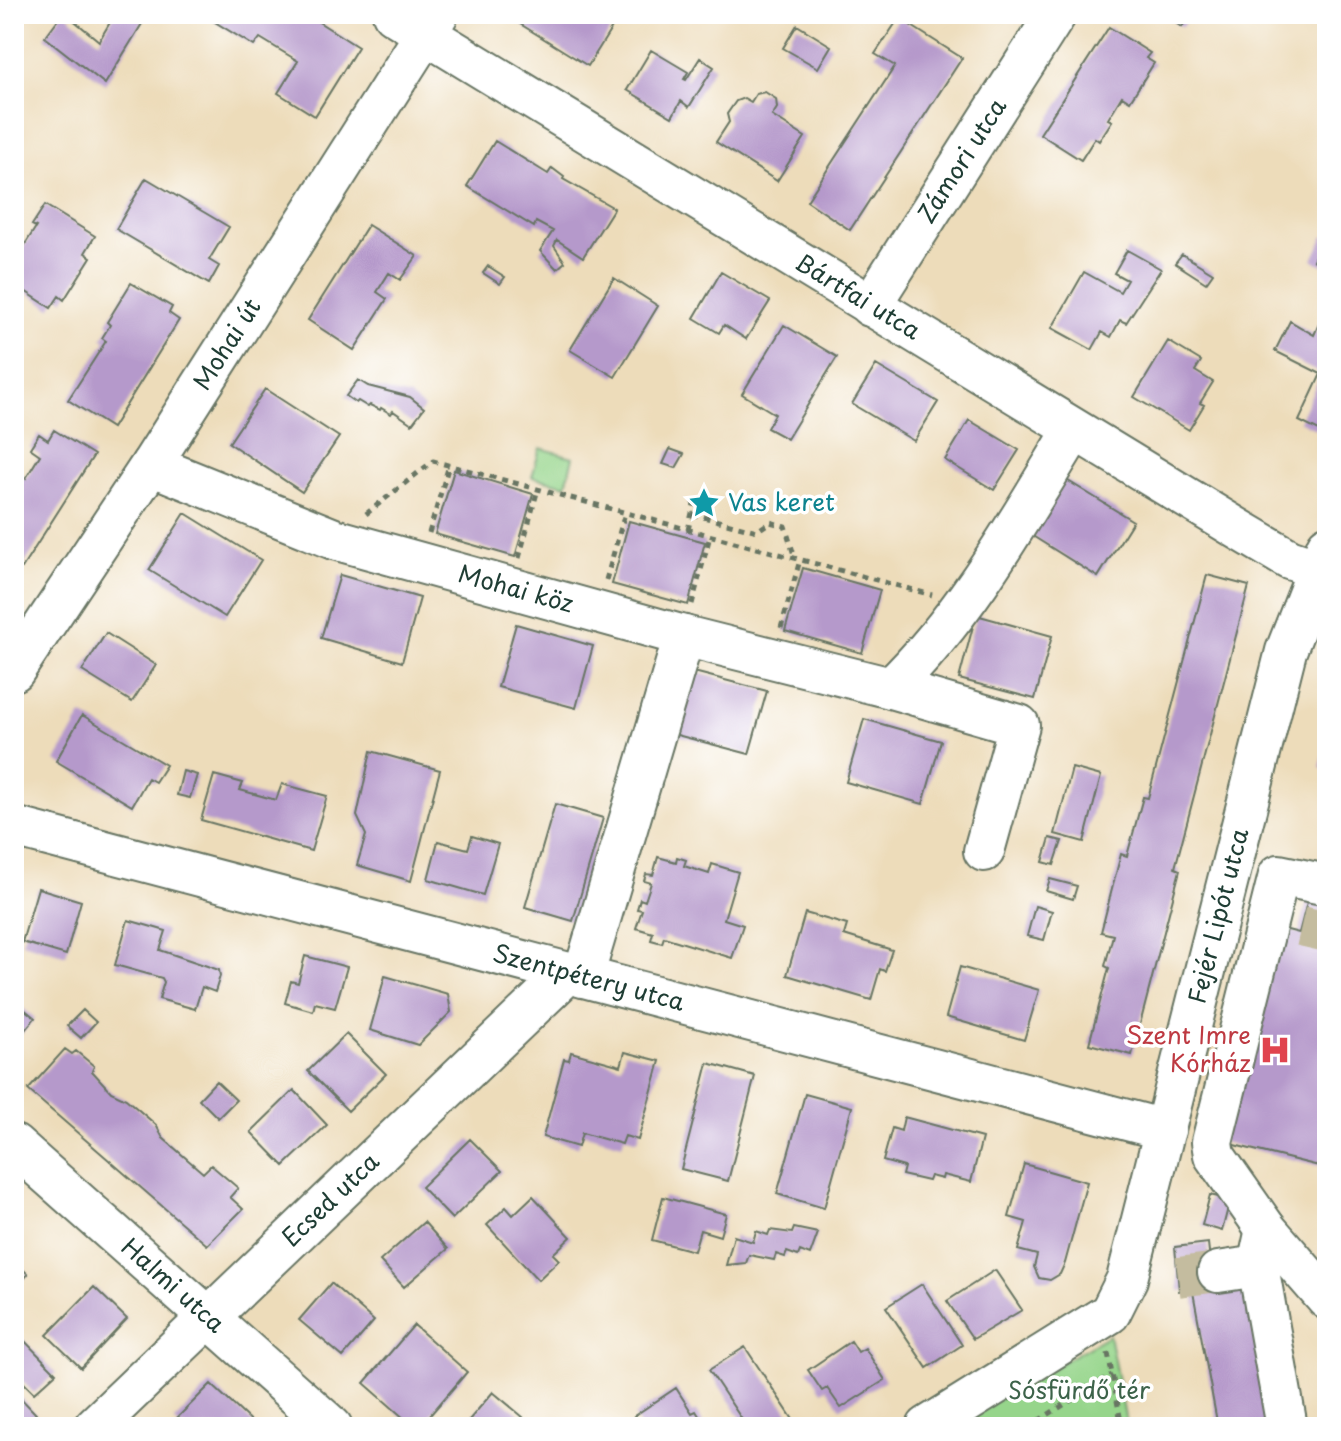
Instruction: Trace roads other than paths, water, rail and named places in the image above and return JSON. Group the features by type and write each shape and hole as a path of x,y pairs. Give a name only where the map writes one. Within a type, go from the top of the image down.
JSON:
{"street":[{"name":"Zámori utca","path":"870,306 1056,14"},
{"name":"Bártfai utca","path":"419,21 870,306 1289,559 1324,562"},
{"name":"Mohai út","path":"20,647 151,465 419,21"},
{"path":"891,688 912,668 993,563 1074,430"},
{"name":"Mohai köz","path":"151,465 334,539 512,590 891,688 1019,725 984,851"},
{"name":"Fejér Lipót utca","path":"927,1427 1110,1313 1127,1279 1286,651 1324,562"},
{"name":"Ecsed utca","path":"94,1427 575,975 684,636"},
{"name":"Szentpétery utca","path":"14,827 1165,1130"},
{"path":"1287,1427 1262,1247 1214,1155 1212,1142 1285,922 1279,875 1327,885"},
{"name":"Halmi utca","path":"14,1145 332,1427"},
{"path":"1218,1272 1262,1247"},
{"path":"1262,1247 1321,1282"}],"tunnel":[{"path":"1301,926 1327,932"},
{"path":"1178,1277 1218,1272"}],"place":[{"name":"Vas keret","path":"704,503"},
{"name":"Szent Imre Kórház","path":"1275,1050"}],"park label":[{"name":"Sósfürdő tér","path":"1079,1391"}]}
